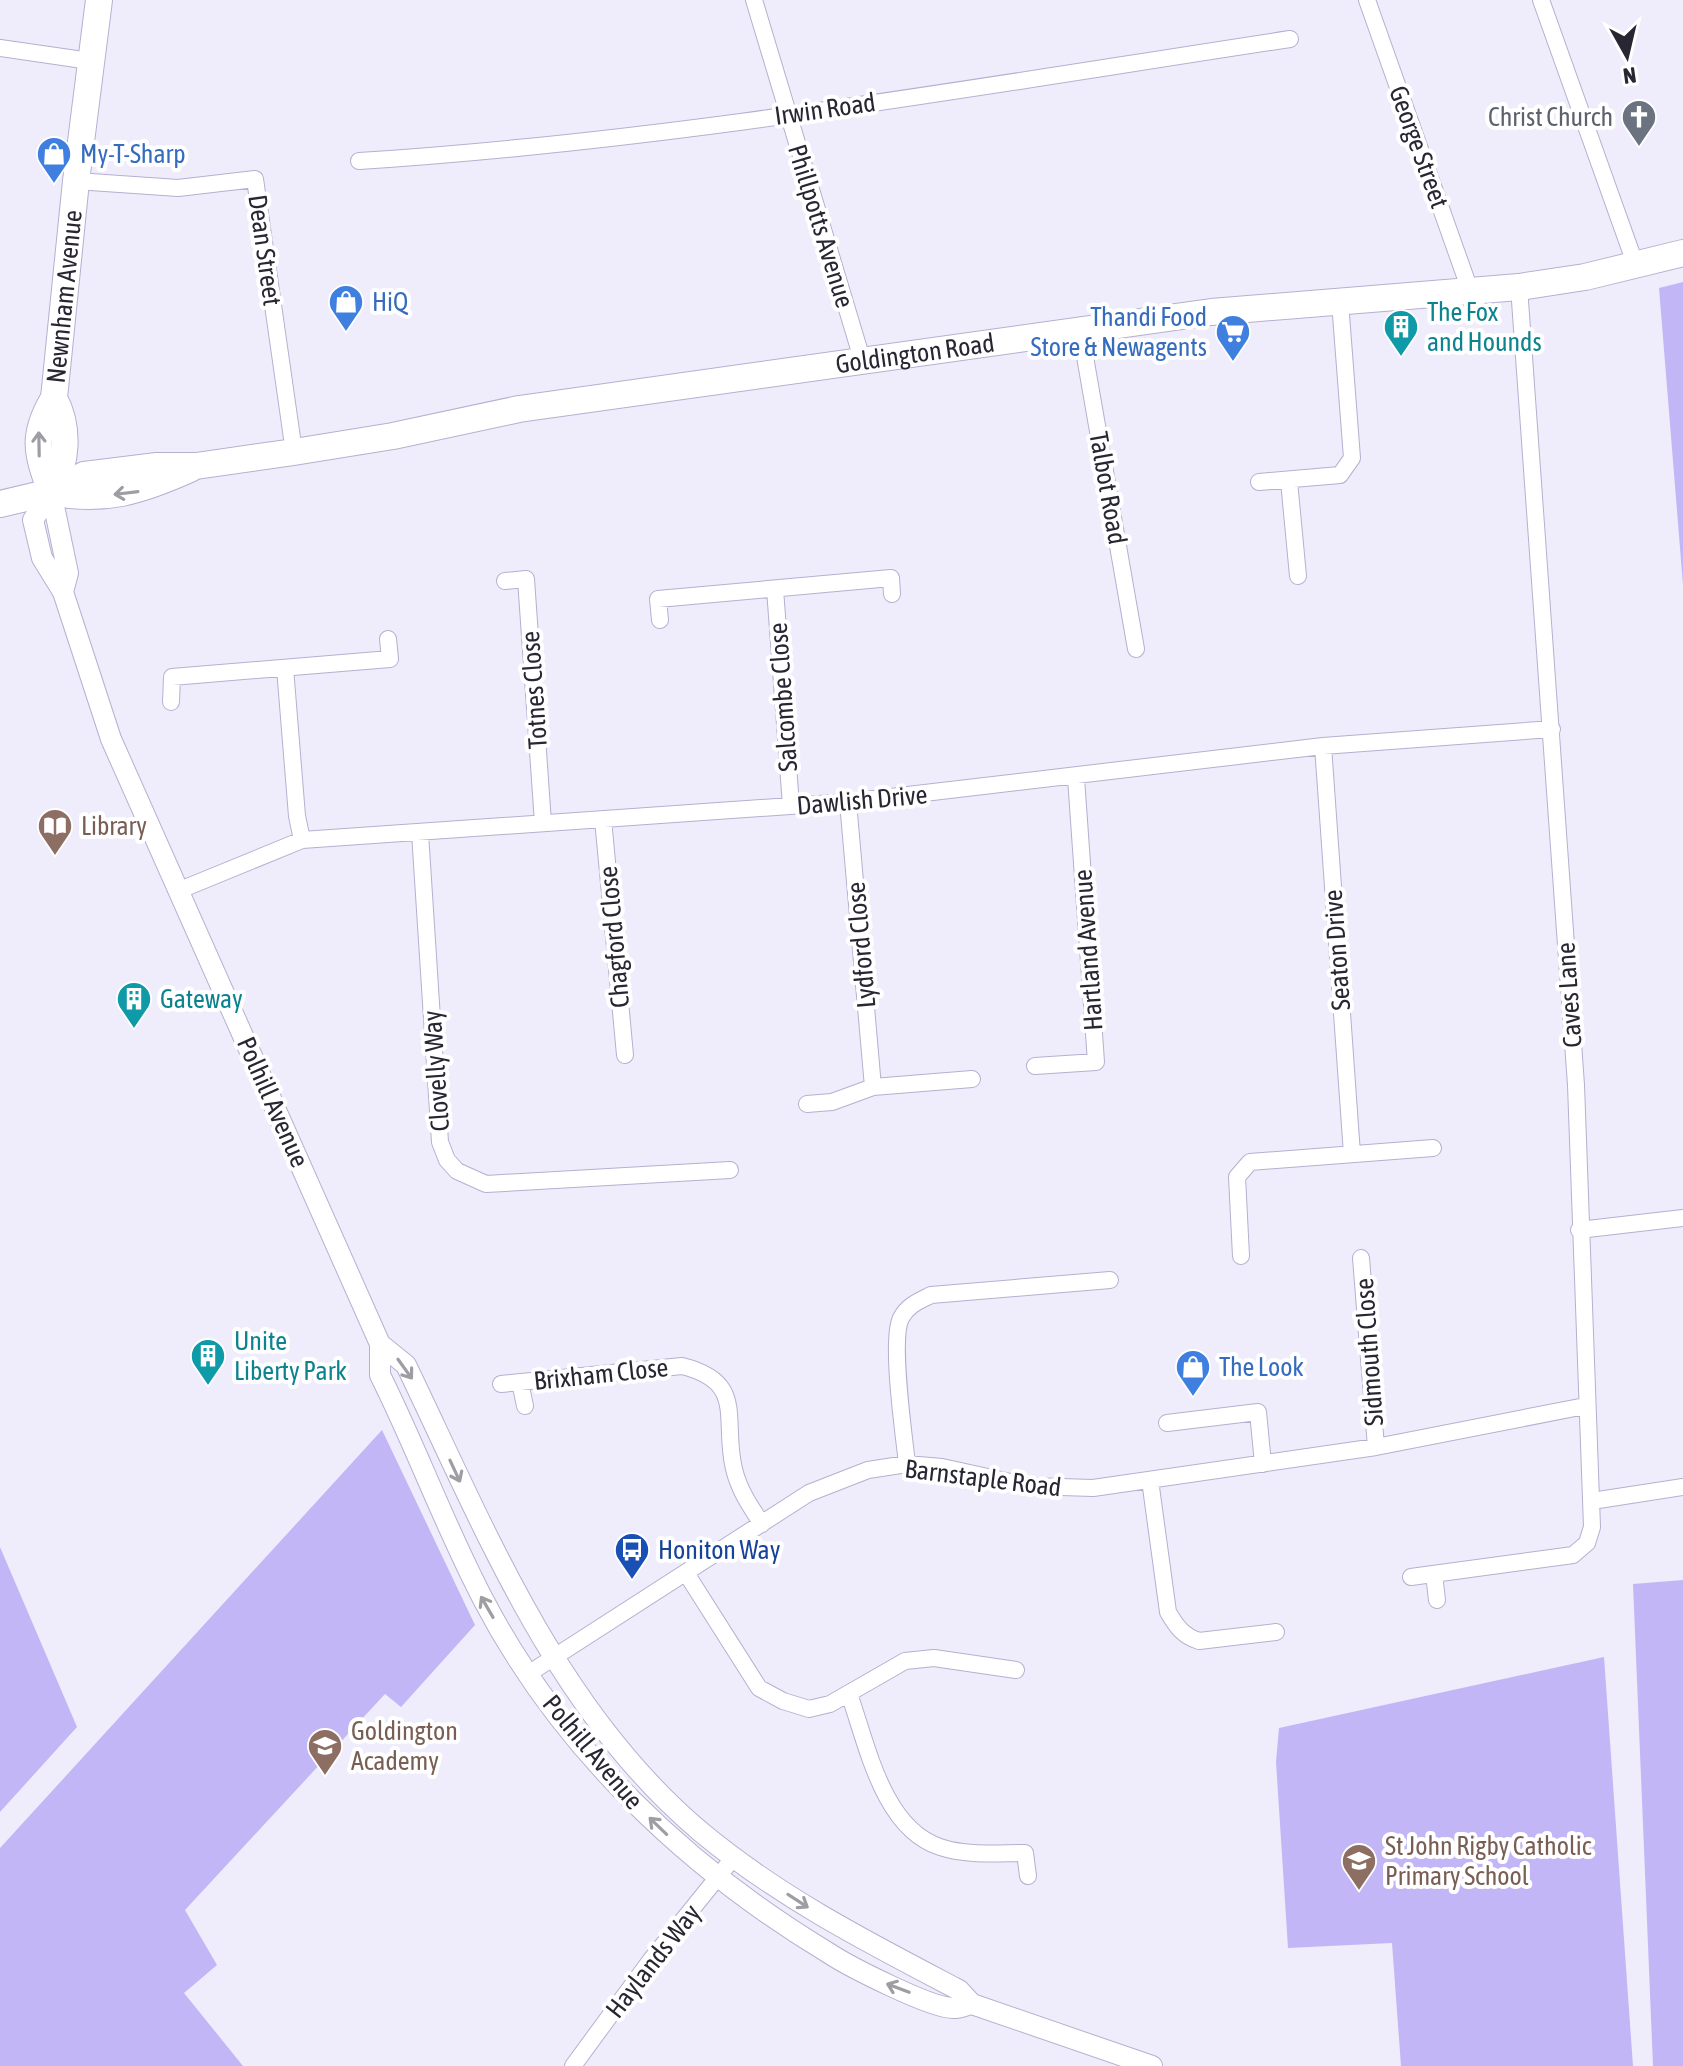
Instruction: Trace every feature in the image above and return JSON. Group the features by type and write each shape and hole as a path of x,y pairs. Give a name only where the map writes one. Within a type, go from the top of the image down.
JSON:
{"main road":[{"name":"Newnham Avenue","path":"51,492 62,473 64,416 54,398 76,181 99,0"},
{"name":"Goldington Road","path":"0,504 51,492 84,475 157,466 196,466 294,452 393,436 519,409 1211,312 1519,287 1636,266 1683,253"}],"street":[{"name":"Phillpotts Avenue","path":"754,0 862,359"},
{"name":"George Street","path":"1367,0 1471,293"},
{"path":"1541,0 1636,266"},
{"name":"Irwin Road","path":"359,161 492,151 788,114 1290,39"},
{"path":"0,48 90,61"},
{"name":"Dean Street","path":"76,181 178,188 255,179 294,452"},
{"name":"Caves Lane","path":"1411,1577 1573,1555 1587,1543 1592,1527 1585,1406 1576,1085 1519,287"},
{"path":"1259,482 1340,475 1352,458 1340,302"},
{"name":"Talbot Road","path":"1080,328 1136,649"},
{"path":"1289,481 1298,576"},
{"name":"Polhill Avenue","path":"51,492 33,520 42,558 63,592 111,739 380,1344 380,1375 453,1539 485,1603 528,1674 614,1782 716,1879 775,1921 884,1983 952,2008 972,2004"},
{"name":"Salcombe Close","path":"660,620 658,599 891,578 892,594"},
{"name":"Totnes Close","path":"505,581 526,579 543,823"},
{"name":"Salcombe Close","path":"775,589 791,806"},
{"path":"171,702 172,677 390,659 388,639"},
{"path":"285,668 297,816 302,840"},
{"name":"Dawlish Drive","path":"180,890 302,840 848,802 1076,778 1323,746 1552,729"},
{"name":"Seaton Drive","path":"1323,746 1352,1154"},
{"name":"Hartland Avenue","path":"1035,1066 1096,1062 1076,778"},
{"name":"Lydford Close","path":"848,802 873,1087"},
{"name":"Chagford Close","path":"603,819 625,1055"},
{"name":"Clovelly Way","path":"420,833 440,1142 447,1160 470,1180 507,1185 730,1170"},
{"path":"807,1104 832,1102 873,1087 972,1079"},
{"path":"1241,1256 1237,1177 1250,1162 1433,1148"},
{"path":"1579,1230 1683,1218"},
{"name":"Sidmouth Close","path":"1361,1258 1376,1447"},
{"path":"907,1464 897,1344 900,1320 912,1304 931,1295 1110,1280"},
{"name":"Polhill Avenue","path":"380,1344 406,1365 511,1587 553,1656 636,1766 699,1831 839,1927 959,1990 972,2004 1152,2066"},
{"name":"Brixham Close","path":"501,1384 682,1366 708,1372 721,1386 728,1404 733,1467 740,1491 762,1524"},
{"name":"Brixham Close","path":"520,1382 525,1406"},
{"name":"Barnstaple Road","path":"528,1674 809,1493 868,1470 907,1464 942,1467 1063,1490 1376,1447 1585,1406"},
{"path":"1167,1423 1258,1412 1263,1464"},
{"path":"1150,1480 1168,1612 1177,1627 1188,1638 1199,1641 1276,1632"},
{"path":"1592,1501 1683,1487"},
{"path":"686,1573 759,1688 783,1701 809,1709 830,1704 905,1661 934,1658 1016,1670"},
{"path":"1434,1574 1437,1600"},
{"path":"849,1694 890,1804 912,1830 937,1847 970,1853 1025,1853 1028,1876"},
{"name":"Haylands Way","path":"573,2066 650,1961 734,1857"}],"shaded area":[{"path":"1683,282 1683,585 1659,288"},
{"path":"382,1430 475,1625 401,1707 385,1694 185,1910 217,1965 184,1993 243,2066 0,2066 0,1848"},
{"path":"0,1547 77,1727 0,1812"},
{"path":"1683,1580 1683,2066 1653,2066 1633,1584"},
{"name":"St John Rigby Catholic Primary School","path":"1604,1657 1633,2066 1401,2066 1392,1943 1288,1948 1276,1762 1279,1728"}],"place":[{"name":"Christ Church","path":"1639,148"},
{"name":"My-T-Sharp","path":"54,185"},
{"name":"HiQ","path":"346,333"},
{"name":"The Fox and Hounds","path":"1401,358"},
{"name":"Thandi Food Store & Newagents","path":"1233,363"},
{"name":"Library","path":"55,857"},
{"name":"Gateway","path":"134,1030"},
{"name":"Unite Liberty Park","path":"208,1387"},
{"name":"The Look","path":"1193,1398"},
{"name":"Honiton Way","path":"632,1581"},
{"name":"Goldington Academy","path":"325,1777"},
{"name":"St John Rigby Catholic Primary School","path":"1359,1892"}]}
